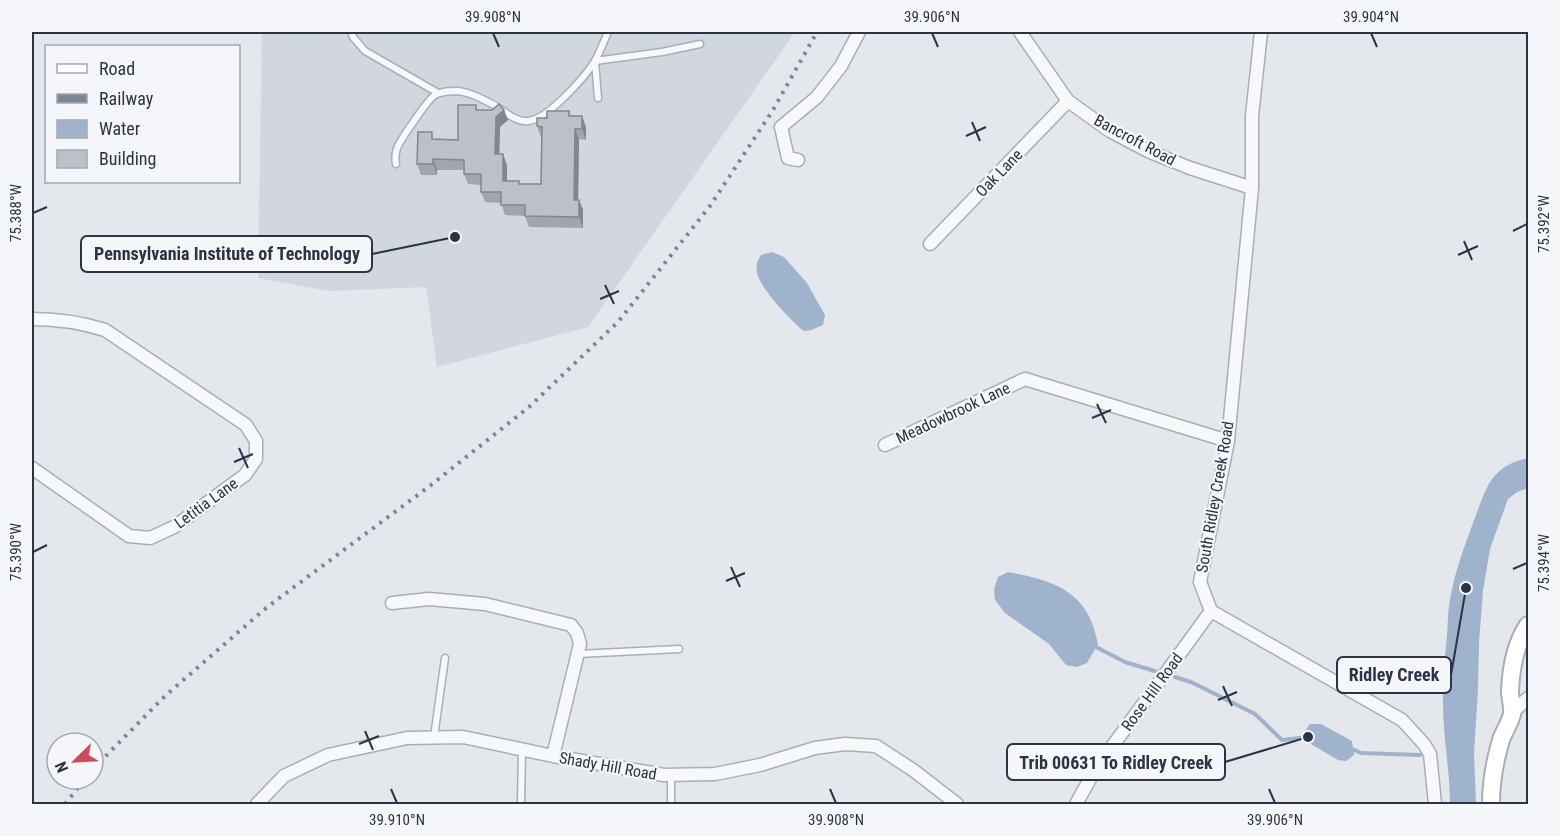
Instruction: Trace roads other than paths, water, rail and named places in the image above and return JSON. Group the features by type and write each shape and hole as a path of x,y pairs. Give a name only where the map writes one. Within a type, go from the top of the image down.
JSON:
{"main road":[{"path":"1491,804 1498,754 1512,713 1510,694 1514,657 1518,643 1528,625"}],"street":[{"path":"798,160 788,158 781,127 817,97 841,66 859,32"},
{"name":"Bancroft Road","path":"1020,32 1068,101 1110,131 1150,152 1252,188"},
{"name":"South Ridley Creek Road","path":"1211,611 1200,582 1228,441 1252,188 1252,116 1260,32"},
{"name":"Oak Lane","path":"930,244 1068,101"},
{"name":"Letitia Lane","path":"32,319 58,319 105,330 246,425 255,441 256,459 245,475 211,501 174,527 150,538 129,536 32,468"},
{"name":"Meadowbrook Lane","path":"885,445 1025,379 1228,441"},
{"path":"392,603 429,599 485,604 571,625 577,633 580,644 553,756"},
{"path":"1211,611 1402,720 1430,754 1435,804"},
{"name":"Rose Hill Road","path":"1076,804 1095,771 1211,611"},
{"path":"1512,713 1528,698"},
{"name":"Shady Hill Road","path":"257,804 284,776 328,755 407,738 463,737 553,756 664,775 715,774 760,765 815,748 845,744 876,746 913,770 957,804"}],"lane":[{"path":"351,32 365,51 438,93"},
{"path":"396,164 398,146 430,99 438,93 455,91 470,94 493,104 514,118 530,122 541,117 560,102 583,77 595,61 608,32"},
{"path":"595,61 663,52 700,44"},
{"path":"595,61 598,98"},
{"path":"578,654 680,649"},
{"path":"434,738 445,658"},
{"path":"521,804 522,750"},
{"path":"671,775 671,804"}],"water":[{"path":"772,252 784,257 807,283 825,315 823,325 804,331 784,312 764,287 757,273 757,263 761,255"},
{"path":"1528,458 1528,488 1508,499 1490,549 1483,591 1474,753 1476,804 1450,804 1443,686 1453,585 1466,541 1491,481 1505,467"},
{"path":"1008,572 1029,576 1060,587 1084,608 1098,644 1087,663 1077,667 1066,665 1049,644 1005,613 995,600 994,589 998,577"},
{"path":"1310,724 1321,724 1352,741 1354,755 1346,761 1338,760 1309,743 1305,731"}],"waterway":[{"path":"1096,647 1125,662 1161,673"},
{"path":"1175,677 1191,682 1255,714 1282,740 1310,735"},
{"path":"1348,747 1361,753 1420,755"}],"railway":[{"path":"105,757 165,696 266,608 431,485 529,407 618,322 710,206 773,110 817,32"},
{"path":"65,804 75,791"}],"place":[{"name":"Pennsylvania Institute of Technology","path":"455,237"},
{"name":"Ridley Creek","path":"1466,588"},
{"name":"Trib 00631 To Ridley Creek","path":"1308,737"}]}
